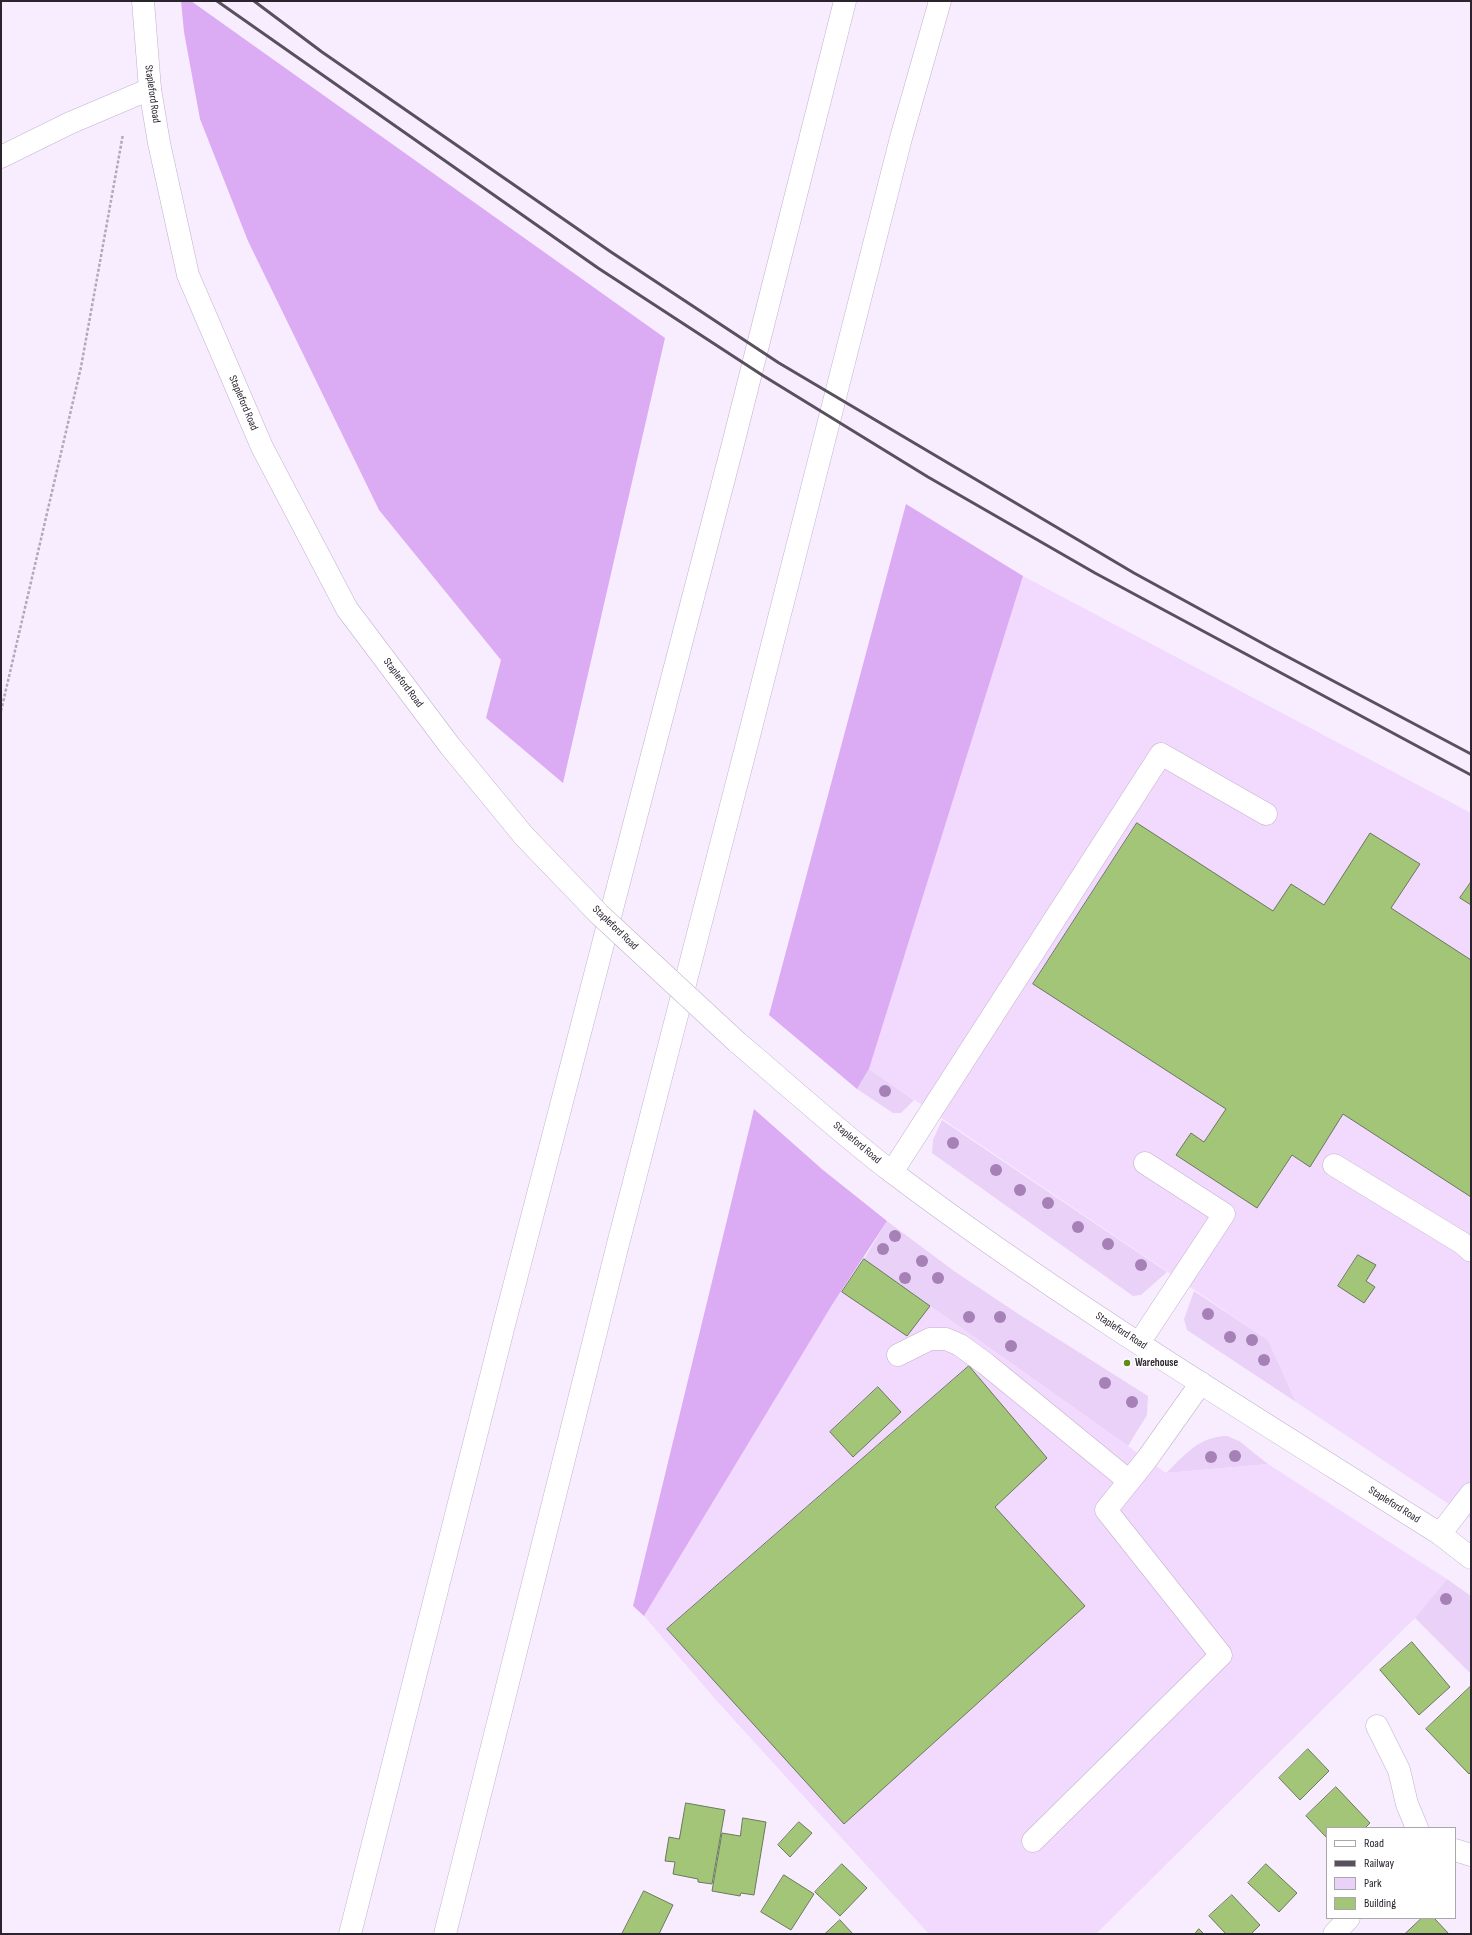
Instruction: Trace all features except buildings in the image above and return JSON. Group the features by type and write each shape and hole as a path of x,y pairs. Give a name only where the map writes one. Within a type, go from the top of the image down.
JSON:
{"main road":[{"name":"Stapleford Road","path":"143,1 150,88 159,143 188,275 262,447 347,609 450,746 524,836 600,915 737,1042 892,1172 1006,1254 1201,1383 1440,1534 1471,1558"},
{"path":"350,1934 507,1313 728,463 844,1"},
{"path":"445,1934 617,1248 899,146 940,1"},
{"path":"1,156 70,123 150,88"},
{"path":"892,1172 1161,754 1266,814"},
{"path":"1140,1343 1224,1214 1145,1163"},
{"path":"1334,1166 1462,1243 1471,1251"},
{"path":"898,1355 930,1339 946,1339 960,1345 986,1364 1129,1481"},
{"path":"1033,1841 1221,1655 1106,1510 1147,1459 1201,1383"},
{"path":"1440,1534 1471,1494"},
{"path":"1377,1726 1399,1770 1407,1804 1417,1827"},
{"path":"1456,1850 1471,1855"},
{"path":"1334,1934 1348,1919"}],"path":[{"path":"1,711 82,368 130,98"}],"shaded area":[{"path":"181,1 191,1 665,338 563,783 486,718 501,660 379,510 248,241 200,119 184,32"},
{"path":"906,504 1023,576 869,1069 857,1089 769,1015"},
{"path":"1023,576 1471,813 1471,1519 1296,1402 1268,1340 869,1069"},
{"path":"754,1109 823,1170 887,1221 832,1305 644,1616 633,1606"},
{"path":"864,1259 1166,1473 1268,1464 1447,1579 1415,1618 1096,1934 929,1934 715,1699 644,1616 832,1305"}],"green space":[{"path":"869,1069 914,1100 901,1113 893,1113 857,1089"},
{"path":"942,1120 1167,1272 1141,1295 1133,1296 932,1153 933,1140"},
{"path":"887,1221 954,1271 1020,1315 1148,1396 1147,1415 1128,1446 864,1259"},
{"path":"1194,1291 1268,1340 1296,1402 1187,1330 1184,1319"},
{"path":"1227,1436 1239,1441 1268,1464 1166,1473 1186,1453 1200,1443 1217,1437"},
{"path":"1447,1579 1471,1596 1471,1674 1415,1618"}],"railway":[{"path":"217,1 598,268 762,375 928,477 1095,573 1471,775"},
{"path":"254,1 322,52 611,252 779,363 1134,573 1471,754"}],"place":[{"name":"Warehouse","path":"1127,1363"}]}
